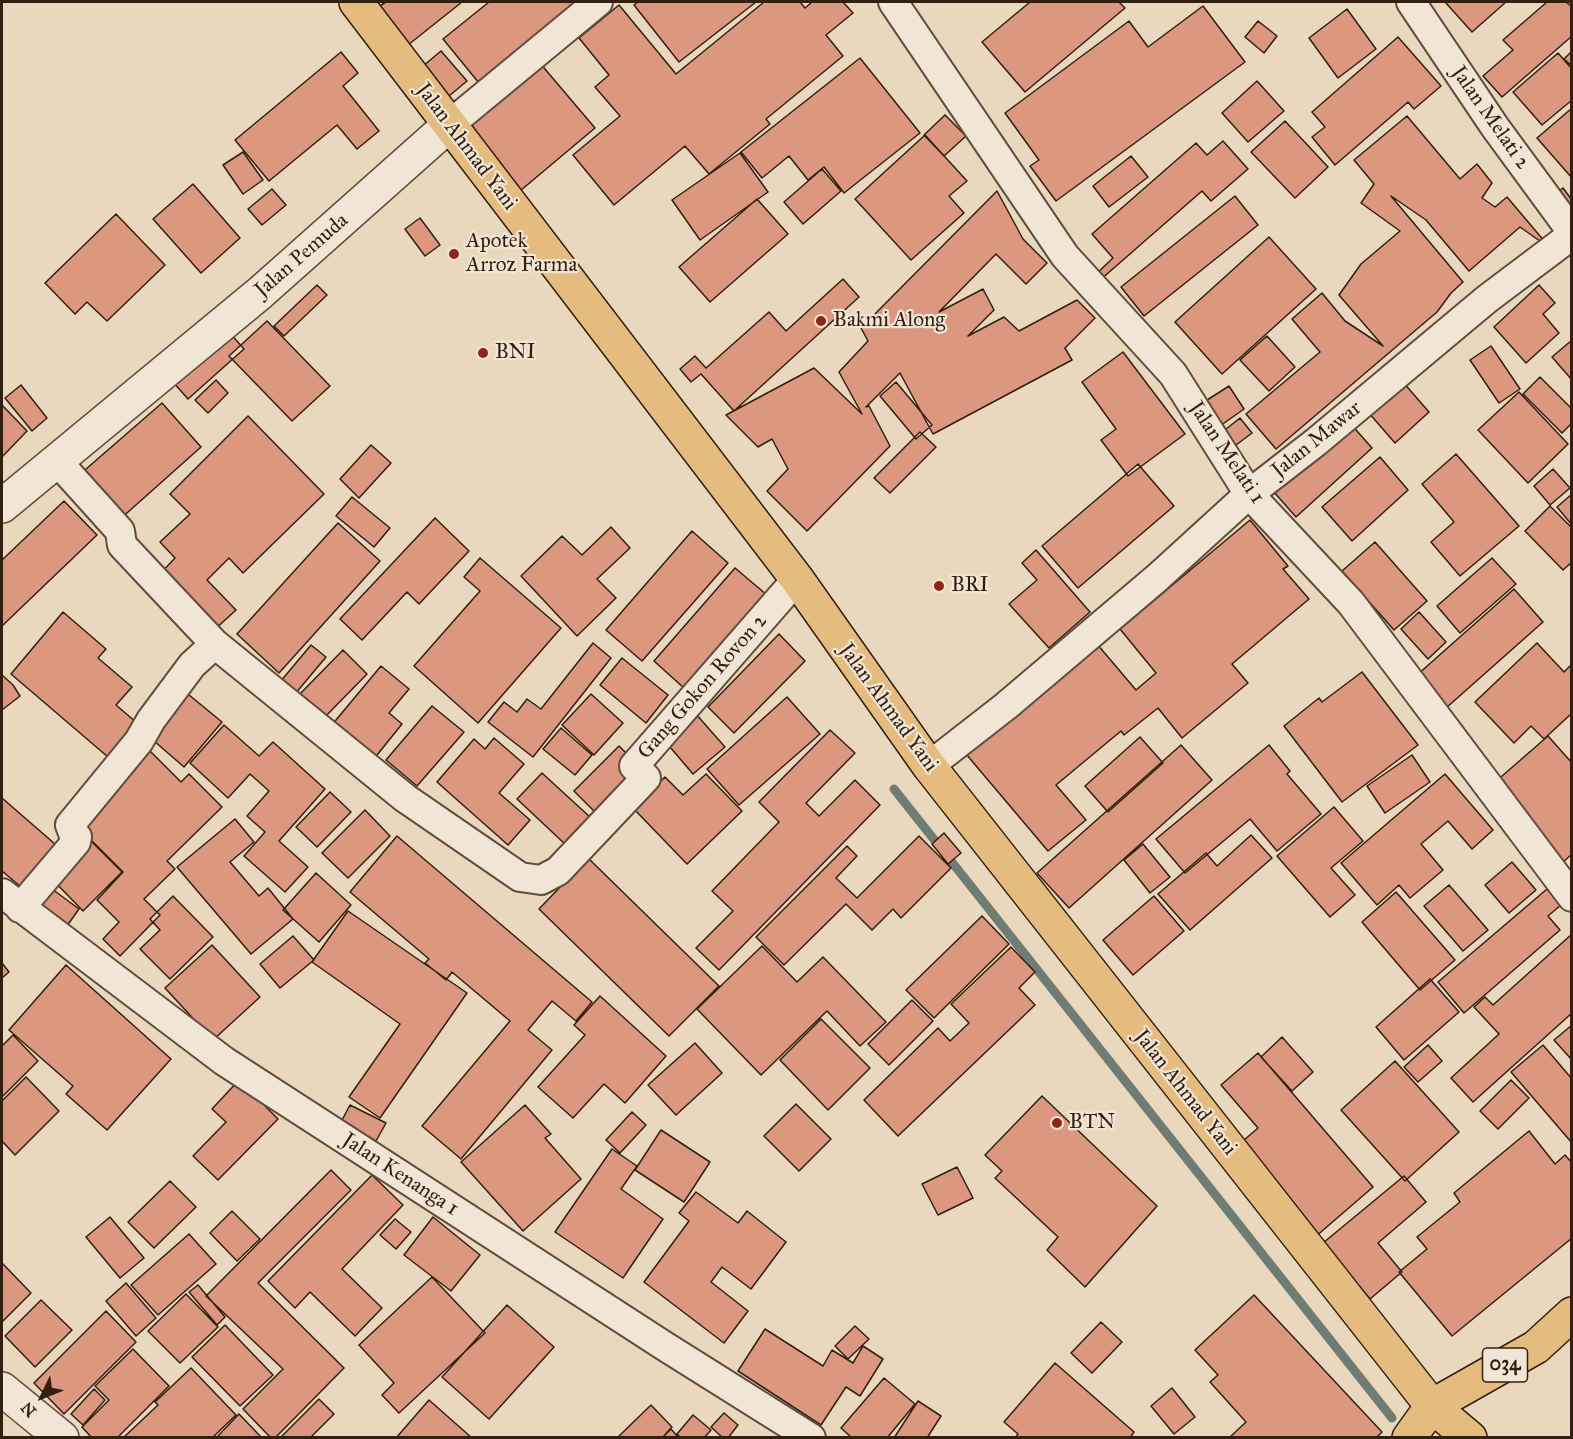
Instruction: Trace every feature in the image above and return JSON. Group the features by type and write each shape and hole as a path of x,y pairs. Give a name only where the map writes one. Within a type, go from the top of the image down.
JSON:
{"main road":[{"name":"Jalan Ahmad Yani","path":"356,2 797,579 929,766 1431,1406 1470,1437"},
{"name":"034","path":"1431,1406 1536,1347 1572,1314"},
{"path":"1408,1437 1431,1406"}],"street":[{"name":"Jalan Pemuda","path":"2,506 260,293 449,125 598,2"},
{"name":"Jalan Melati 1","path":"893,2 1065,256 1173,374 1249,494 1351,603 1572,897"},
{"name":"Jalan Melati 2","path":"1411,2 1495,127 1572,234"},
{"name":"Jalan Mawar","path":"929,766 1006,706 1157,578 1249,494 1316,442 1487,299 1572,234"},
{"path":"11,900 76,842 77,837 70,825 139,741 151,720 192,665 215,644 122,545 120,531 57,461"},
{"name":"Gang Gokon Rovon 2","path":"215,644 405,798 520,877 541,880 558,872 646,778 634,766 797,579"},
{"name":"Jalan Kenanga 1","path":"11,900 224,1061 656,1341 811,1437"},
{"path":"2,1389 62,1437"}],"building":[{"path":"386,2 462,2 408,45 378,7"},
{"path":"489,2 579,2 479,83 443,39"},
{"path":"638,2 756,2 679,62 634,5"},
{"path":"764,2 800,2 805,8 812,2 843,2 853,13 826,35 843,56 766,119 770,124 709,174 685,146 614,205 573,155 620,116 595,87 609,75 579,38 619,5 676,74"},
{"path":"1030,2 1119,2 1125,8 1025,92 982,42"},
{"path":"1445,2 1506,2 1472,32"},
{"path":"1547,2 1566,2 1572,7 1572,36 1502,97 1483,76 1513,50 1503,40"},
{"path":"1203,6 1245,62 1056,201 1030,166 1039,160 1005,113 1129,21 1148,47"},
{"path":"1347,9 1376,49 1338,78 1309,38"},
{"path":"1258,21 1277,36 1264,53 1245,37"},
{"path":"1398,37 1441,86 1414,109 1408,102 1335,165 1312,137 1325,127 1312,112"},
{"path":"441,51 467,81 449,96 423,66"},
{"path":"1572,51 1572,66 1564,59"},
{"path":"341,52 358,73 343,86 379,131 357,149 337,125 269,181 235,140"},
{"path":"1558,53 1572,69 1572,100 1542,125 1513,92"},
{"path":"860,58 920,133 844,193 824,167 808,180 789,156 762,178 741,152"},
{"path":"539,62 595,128 520,191 464,125"},
{"path":"1257,81 1284,111 1248,142 1222,113"},
{"path":"1572,108 1572,178 1537,138"},
{"path":"945,115 966,136 944,156 924,135"},
{"path":"1407,116 1460,179 1477,164 1492,183 1482,198 1495,207 1507,197 1551,249 1520,227 1469,271 1426,220 1391,196 1463,282 1451,293 1437,312 1276,449 1246,414 1320,352 1292,319 1322,293 1345,321 1383,346 1339,295 1361,264 1400,231 1361,203 1374,184 1354,160"},
{"path":"1285,121 1328,167 1295,198 1251,152"},
{"path":"925,135 967,181 949,196 964,213 911,260 855,199"},
{"path":"1223,141 1248,169 1211,201 1202,191 1099,281 1094,276 1113,258 1092,234 1196,143 1207,155"},
{"path":"243,152 263,180 243,194 223,165"},
{"path":"740,153 768,192 700,240 672,200"},
{"path":"1131,156 1148,177 1109,207 1093,186"},
{"path":"822,169 841,191 803,224 784,202"},
{"path":"193,184 240,238 201,273 153,219"},
{"path":"1563,188 1572,200 1572,213 1550,198"},
{"path":"272,189 286,205 262,225 248,209"},
{"path":"997,191 1023,239 1047,263 1026,284 996,254 939,312 983,289 994,310 968,336 1004,317 1019,331 1077,300 1095,318 1065,348 1072,360 933,434 900,373 866,407 869,406 890,446 807,531 767,491 788,469 772,439 758,447 726,415 814,368 862,414 839,372 868,341 861,328"},
{"path":"1235,196 1258,225 1144,316 1121,287"},
{"path":"757,199 788,234 710,302 679,267"},
{"path":"116,214 165,265 107,321 87,302 75,314 45,283"},
{"path":"420,218 440,245 425,256 405,229"},
{"path":"1269,237 1316,289 1222,374 1175,322"},
{"path":"843,279 859,297 734,411 701,374 691,382 680,369 695,356 706,368 769,312 786,331"},
{"path":"317,285 327,295 284,336 274,326"},
{"path":"1539,285 1555,303 1543,314 1559,333 1526,363 1494,327"},
{"path":"267,321 330,386 292,421 229,356"},
{"path":"229,332 244,349 188,399 173,382"},
{"path":"1267,336 1295,367 1269,391 1240,360"},
{"path":"1572,340 1572,380 1552,357"},
{"path":"1491,346 1520,389 1499,403 1470,360"},
{"path":"1123,352 1185,434 1128,476 1101,440 1116,429 1082,382"},
{"path":"1540,377 1572,409 1572,423 1562,433 1523,394"},
{"path":"216,380 228,393 208,413 195,400"},
{"path":"1402,381 1429,412 1395,443 1368,412"},
{"path":"896,382 932,425 916,439 880,396"},
{"path":"21,385 47,418 32,431 5,398"},
{"path":"1229,386 1244,409 1220,426 1204,402"},
{"path":"1519,392 1568,444 1528,483 1478,430"},
{"path":"162,403 201,447 118,521 78,476"},
{"path":"2,405 27,431 2,457"},
{"path":"248,416 324,494 243,573 229,558 207,580 236,610 212,632 159,575 175,558 160,542 190,514 170,494"},
{"path":"1240,418 1252,433 1228,451 1216,437"},
{"path":"1349,422 1372,448 1296,517 1273,491"},
{"path":"920,432 936,447 890,493 874,478"},
{"path":"371,445 391,463 359,498 340,479"},
{"path":"1456,454 1519,526 1460,576 1431,542 1454,522 1422,484"},
{"path":"1380,457 1408,490 1352,541 1322,507"},
{"path":"1138,464 1174,506 1078,588 1042,546"},
{"path":"1553,469 1570,488 1550,505 1534,486"},
{"path":"1572,494 1572,525 1557,507"},
{"path":"352,497 390,528 374,547 336,516"},
{"path":"64,501 97,535 2,626 2,560"},
{"path":"1550,506 1572,528 1572,562 1563,570 1525,531"},
{"path":"435,518 469,551 419,604 407,592 362,640 340,619"},
{"path":"1250,520 1288,566 1283,569 1309,599 1232,664 1248,683 1182,738 1158,708 1124,735 1121,731 1056,785 1086,820 1048,851 966,754 1097,644 1136,690 1156,673 1120,629"},
{"path":"338,523 380,561 279,673 237,634"},
{"path":"611,527 630,548 597,579 616,598 577,636 521,576 562,536 582,555"},
{"path":"692,531 728,563 642,661 606,630"},
{"path":"1375,542 1427,601 1394,630 1342,571"},
{"path":"1036,550 1090,612 1049,648 1009,604 1037,580 1022,563"},
{"path":"480,558 561,628 478,723 414,666 480,591 464,577"},
{"path":"1492,558 1516,584 1460,633 1437,606"},
{"path":"735,568 767,595 685,689 654,661"},
{"path":"1514,589 1543,622 1437,716 1408,683"},
{"path":"63,612 106,649 98,658 132,687 116,705 144,729 115,763 11,674"},
{"path":"1419,612 1446,642 1428,659 1401,629"},
{"path":"779,634 805,661 734,733 708,707"},
{"path":"593,643 611,658 533,757 488,722 504,702 517,712 527,699 541,709"},
{"path":"1537,643 1564,672 1572,664 1572,713 1544,739 1531,726 1514,743 1475,702"},
{"path":"311,645 326,657 295,694 280,682"},
{"path":"343,650 367,674 319,723 296,698"},
{"path":"622,658 668,695 646,723 600,685"},
{"path":"381,666 409,689 389,713 402,724 373,760 331,726"},
{"path":"1362,672 1418,745 1342,802 1284,726 1319,698 1322,702"},
{"path":"2,675 13,685 20,696 2,710"},
{"path":"183,690 222,722 184,767 146,734"},
{"path":"591,694 623,723 594,755 562,725"},
{"path":"787,697 820,734 739,805 707,769"},
{"path":"432,706 464,732 417,786 386,760"},
{"path":"695,713 725,747 693,774 664,740"},
{"path":"224,725 259,756 273,742 325,789 279,841 308,867 285,892 244,856 265,832 247,816 269,791 250,774 228,798 190,763"},
{"path":"561,728 592,755 575,775 543,749"},
{"path":"830,730 855,753 806,803 819,816 855,780 880,805 719,970 696,948 733,911 712,891 779,822 759,802"},
{"path":"1548,736 1572,763 1572,854 1554,870 1486,790"},
{"path":"1140,737 1163,763 1108,812 1085,786"},
{"path":"494,738 524,764 499,793 530,820 508,845 437,782 474,739 485,749"},
{"path":"1181,745 1212,780 1069,908 1037,873"},
{"path":"1269,745 1290,771 1287,774 1321,814 1277,851 1250,819 1185,873 1156,839"},
{"path":"619,746 635,762 632,777 596,813 574,791"},
{"path":"150,751 181,782 189,774 222,807 167,861 175,869 144,899 160,915 120,956 103,939 119,922 97,900 123,872 76,825"},
{"path":"1412,755 1430,782 1385,813 1367,786"},
{"path":"542,773 591,818 566,845 517,799"},
{"path":"706,774 742,811 687,864 633,808 665,777 683,795"},
{"path":"1445,774 1493,830 1472,849 1448,821 1421,844 1443,870 1410,898 1399,885 1377,905 1341,863"},
{"path":"330,792 351,812 317,847 296,827"},
{"path":"2,798 63,851 28,893 2,871"},
{"path":"1334,807 1363,841 1331,868 1355,895 1330,917 1277,856"},
{"path":"365,810 390,836 348,878 322,853"},
{"path":"235,819 254,842 230,862 259,896 268,888 293,919 251,954 177,867"},
{"path":"944,833 961,853 948,864 932,844"},
{"path":"1251,835 1272,858 1190,930 1158,894 1206,853 1217,866"},
{"path":"397,836 592,1002 576,1021 552,1001 528,1030 552,1050 461,1159 422,1126 510,1021 452,972 446,980 425,963 429,959 350,892"},
{"path":"919,836 951,868 901,918 893,909 872,930 846,904 784,965 756,937 847,846 857,856 836,878 857,898"},
{"path":"88,838 122,872 83,911 50,877"},
{"path":"1143,844 1170,877 1150,893 1124,860"},
{"path":"588,858 719,986 669,1036 539,909"},
{"path":"1512,862 1536,890 1509,913 1485,885"},
{"path":"316,873 351,905 319,942 283,910"},
{"path":"44,883 79,909 64,930 28,904"},
{"path":"1449,885 1488,930 1463,951 1424,906"},
{"path":"1547,889 1561,905 1548,916 1560,930 1464,1013 1438,982"},
{"path":"1396,892 1455,960 1420,990 1362,922"},
{"path":"173,896 213,937 170,979 140,949 160,930 150,919"},
{"path":"1154,896 1184,931 1133,975 1103,940"},
{"path":"348,911 467,993 380,1118 349,1097 400,1024 312,962"},
{"path":"982,916 1009,944 934,1018 906,990"},
{"path":"1572,934 1572,1013 1473,1102 1451,1078 1499,1034 1474,1007 1485,997 1493,1005"},
{"path":"293,936 314,960 280,988 260,964"},
{"path":"212,945 260,997 213,1040 165,988"},
{"path":"762,946 797,982 823,957 886,1022 860,1046 827,1011 761,1075 697,1009"},
{"path":"1011,947 1035,972 1019,988 1035,1005 898,1136 864,1100 938,1028 950,1041 969,1023 951,1004"},
{"path":"2,963 9,972 2,978"},
{"path":"66,965 171,1059 107,1130 66,1094 73,1086 9,1030"},
{"path":"1430,979 1459,1012 1404,1060 1376,1027"},
{"path":"600,996 666,1056 625,1103 604,1084 573,1118 538,1087 585,1035 574,1025"},
{"path":"912,1000 933,1021 889,1065 868,1044"},
{"path":"821,1019 870,1068 828,1110 780,1060"},
{"path":"1572,1025 1572,1060 1554,1040"},
{"path":"13,1035 38,1061 2,1097 2,1046"},
{"path":"1282,1037 1313,1072 1292,1091 1261,1057"},
{"path":"695,1043 722,1073 676,1115 648,1085"},
{"path":"1428,1045 1442,1061 1418,1082 1404,1067"},
{"path":"1543,1045 1572,1079 1572,1143 1511,1072"},
{"path":"1258,1053 1373,1187 1314,1238 1236,1147 1258,1128 1221,1085"},
{"path":"1395,1061 1459,1132 1405,1181 1341,1110"},
{"path":"26,1077 59,1111 15,1155 2,1141 2,1101"},
{"path":"239,1080 278,1119 218,1180 193,1156 226,1122 212,1109"},
{"path":"1511,1080 1529,1098 1498,1129 1480,1111"},
{"path":"1042,1096 1157,1206 1085,1287 1047,1250 1058,1237 995,1178 1002,1171 985,1155"},
{"path":"796,1104 831,1139 799,1171 764,1136"},
{"path":"350,1105 386,1123 376,1141 341,1122"},
{"path":"525,1105 551,1134 545,1138 581,1179 523,1231 461,1162"},
{"path":"632,1112 646,1125 620,1153 606,1140"},
{"path":"661,1130 710,1162 684,1202 635,1170"},
{"path":"1529,1131 1555,1164 1565,1155 1572,1163 1572,1238 1452,1336 1399,1272 1427,1249 1417,1237 1460,1202 1454,1193"},
{"path":"612,1149 637,1166 621,1189 663,1219 623,1278 555,1232"},
{"path":"957,1167 973,1198 938,1215 922,1184"},
{"path":"331,1170 351,1190 258,1283 344,1368 275,1438 271,1438 243,1409 283,1369 206,1296"},
{"path":"372,1175 403,1205 342,1269 382,1308 355,1336 310,1292 295,1308 268,1281"},
{"path":"1404,1176 1426,1202 1378,1243 1402,1272 1370,1299 1323,1243"},
{"path":"170,1181 196,1207 154,1248 128,1222"},
{"path":"696,1192 738,1223 747,1211 786,1242 751,1289 722,1267 711,1282 748,1311 724,1343 644,1282 689,1221 679,1213"},
{"path":"232,1211 260,1239 237,1261 210,1233"},
{"path":"110,1217 144,1258 120,1278 86,1237"},
{"path":"433,1217 480,1255 451,1291 404,1255"},
{"path":"395,1219 411,1232 396,1249 380,1235"},
{"path":"189,1234 216,1264 158,1315 131,1285"},
{"path":"2,1263 31,1293 2,1322"},
{"path":"432,1277 485,1333 399,1413 382,1395 394,1383 359,1345"},
{"path":"126,1283 156,1318 136,1336 106,1301"},
{"path":"198,1285 225,1317 217,1325 189,1292"},
{"path":"186,1294 218,1327 180,1363 148,1331"},
{"path":"1254,1295 1382,1432 1376,1438 1229,1438 1246,1422 1210,1382 1218,1375 1195,1350"},
{"path":"41,1300 72,1330 35,1367 5,1336"},
{"path":"507,1305 554,1347 489,1419 442,1377"},
{"path":"106,1311 136,1342 64,1414 34,1383"},
{"path":"1101,1322 1122,1342 1092,1373 1071,1353"},
{"path":"225,1325 273,1375 240,1406 192,1357"},
{"path":"855,1326 869,1339 848,1359 835,1346"},
{"path":"765,1329 823,1366 832,1350 853,1363 863,1346 883,1359 860,1396 846,1387 821,1425 738,1371"},
{"path":"133,1349 169,1386 117,1438 92,1438 82,1427 109,1400 95,1386"},
{"path":"1055,1363 1134,1432 1130,1438 1015,1438 1018,1434 1004,1422"},
{"path":"191,1368 236,1415 212,1438 123,1438 158,1405 155,1402"},
{"path":"884,1378 915,1404 887,1438 852,1438 841,1428"},
{"path":"1172,1388 1195,1417 1174,1434 1151,1406"},
{"path":"94,1389 105,1400 83,1425 71,1414"},
{"path":"319,1399 334,1414 310,1438 280,1438"},
{"path":"429,1400 472,1438 396,1438"},
{"path":"918,1401 941,1416 927,1438 894,1438"},
{"path":"651,1405 672,1427 662,1438 617,1438"},
{"path":"724,1413 738,1425 728,1438 723,1438 711,1427"},
{"path":"239,1414 262,1438 216,1438"},
{"path":"693,1415 711,1430 704,1438 681,1438 677,1434"},
{"path":"671,1429 679,1438 662,1438"}],"waterway":[{"path":"894,789 1392,1418"}],"place":[{"name":"Apotek Arroz Farma","path":"454,254"},
{"name":"Bakmi Along","path":"821,321"},
{"name":"BNI","path":"483,353"},
{"name":"BRI","path":"939,586"},
{"name":"BTN","path":"1057,1123"}]}
